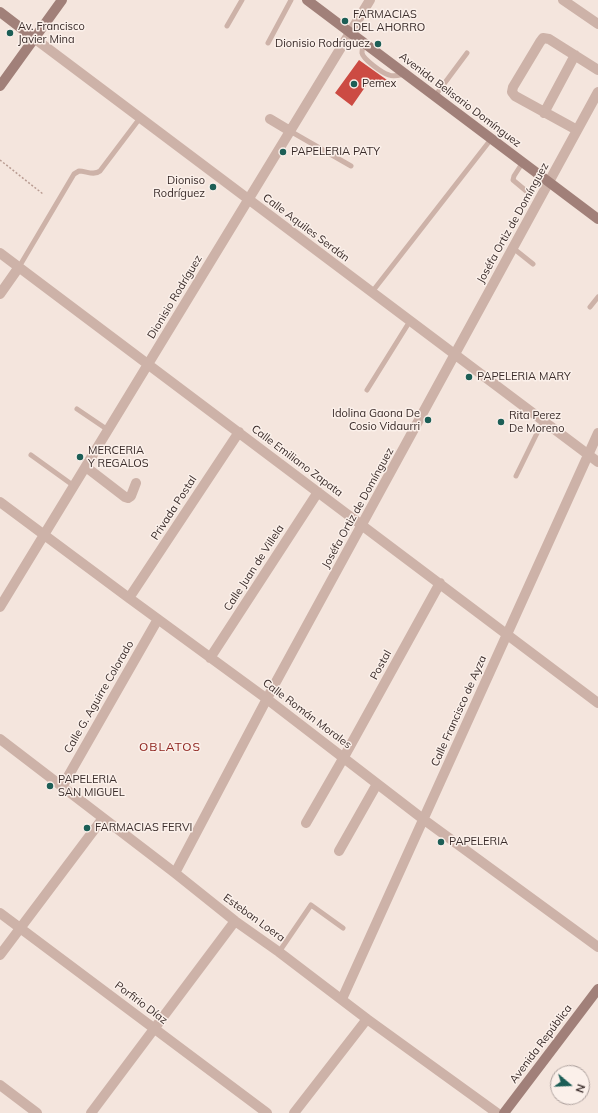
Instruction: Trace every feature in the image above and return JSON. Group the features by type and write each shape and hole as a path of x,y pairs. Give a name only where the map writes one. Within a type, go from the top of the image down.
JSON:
{"main road":[{"path":"0,86 62,0"},
{"name":"Avenida Belisario Domínguez","path":"307,0 598,219"},
{"name":"Calle Aquiles Serdán","path":"0,12 34,38"},
{"name":"Avenida República","path":"504,1113 598,989"}],"street":[{"name":"Dionisio Rodríguez","path":"0,607 370,0"},
{"path":"564,0 598,24"},
{"name":"Calle Aquiles Serdán","path":"34,38 598,462"},
{"path":"577,130 515,96 512,92 513,87 540,42 544,38 549,39 598,70"},
{"path":"544,113 575,55"},
{"name":"Joséfa Ortiz de Domínguez","path":"175,873 267,699 598,92"},
{"path":"270,119 290,131"},
{"name":"Calle Emiliano Zapata","path":"0,253 598,703"},
{"path":"0,294 19,267"},
{"name":"Privada Postal","path":"129,598 239,432"},
{"name":"Calle Francisco de Ayza","path":"342,999 598,432"},
{"path":"86,466 125,497 128,498 131,496 136,483"},
{"name":"Calle Juan de Villela","path":"210,658 318,492"},
{"name":"Calle Román Morales","path":"0,502 267,699 424,819 598,946"},
{"name":"Postal","path":"306,823 344,758 440,584"},
{"name":"Calle G. Aguirre Colorado","path":"62,787 158,619"},
{"name":"Esteban Loera","path":"0,739 236,921 367,1019 497,1113"},
{"path":"339,852 377,784"},
{"path":"0,955 103,818"},
{"name":"Porfirio Díaz","path":"0,913 267,1113"},
{"path":"91,1113 236,921"},
{"path":"294,1113 367,1019"},
{"path":"0,1085 37,1113"}],"lane":[{"path":"227,26 242,0"},
{"path":"268,43 292,0"},
{"path":"435,96 468,53"},
{"path":"19,267 74,174 79,171 96,173 100,171 140,118"},
{"path":"290,131 351,166"},
{"path":"372,292 492,138"},
{"path":"523,162 513,180 531,195"},
{"path":"513,248 533,264"},
{"path":"590,307 598,297"},
{"path":"367,390 410,321"},
{"path":"77,409 108,430"},
{"path":"516,476 543,421"},
{"path":"31,455 74,486"},
{"path":"279,952 311,905 343,928"}],"path":[{"path":"0,160 43,194"}],"building":[{"name":"Pemex","path":"359,60 387,80 381,88 370,80 352,106 335,93"}],"place":[{"name":"FARMACIAS DEL AHORRO","path":"345,21"},
{"name":"Av. Francisco Javier Mina","path":"10,33"},
{"name":"Dionisio Rodriguez","path":"378,44"},
{"name":"Pemex","path":"354,84"},
{"name":"PAPELERIA PATY","path":"283,152"},
{"name":"Dioniso Rodríguez","path":"213,187"},
{"name":"PAPELERIA MARY","path":"469,377"},
{"name":"Idolina Gaona De Cosio Vidaurri","path":"428,420"},
{"name":"Rita Perez De Moreno","path":"501,422"},
{"name":"MERCERIA Y REGALOS","path":"80,457"},
{"name":"PAPELERIA SAN MIGUEL","path":"50,786"},
{"name":"FARMACIAS FERVI","path":"87,828"},
{"name":"PAPELERIA","path":"441,842"}],"district":[{"name":"OBLATOS","path":"170,747"}]}
